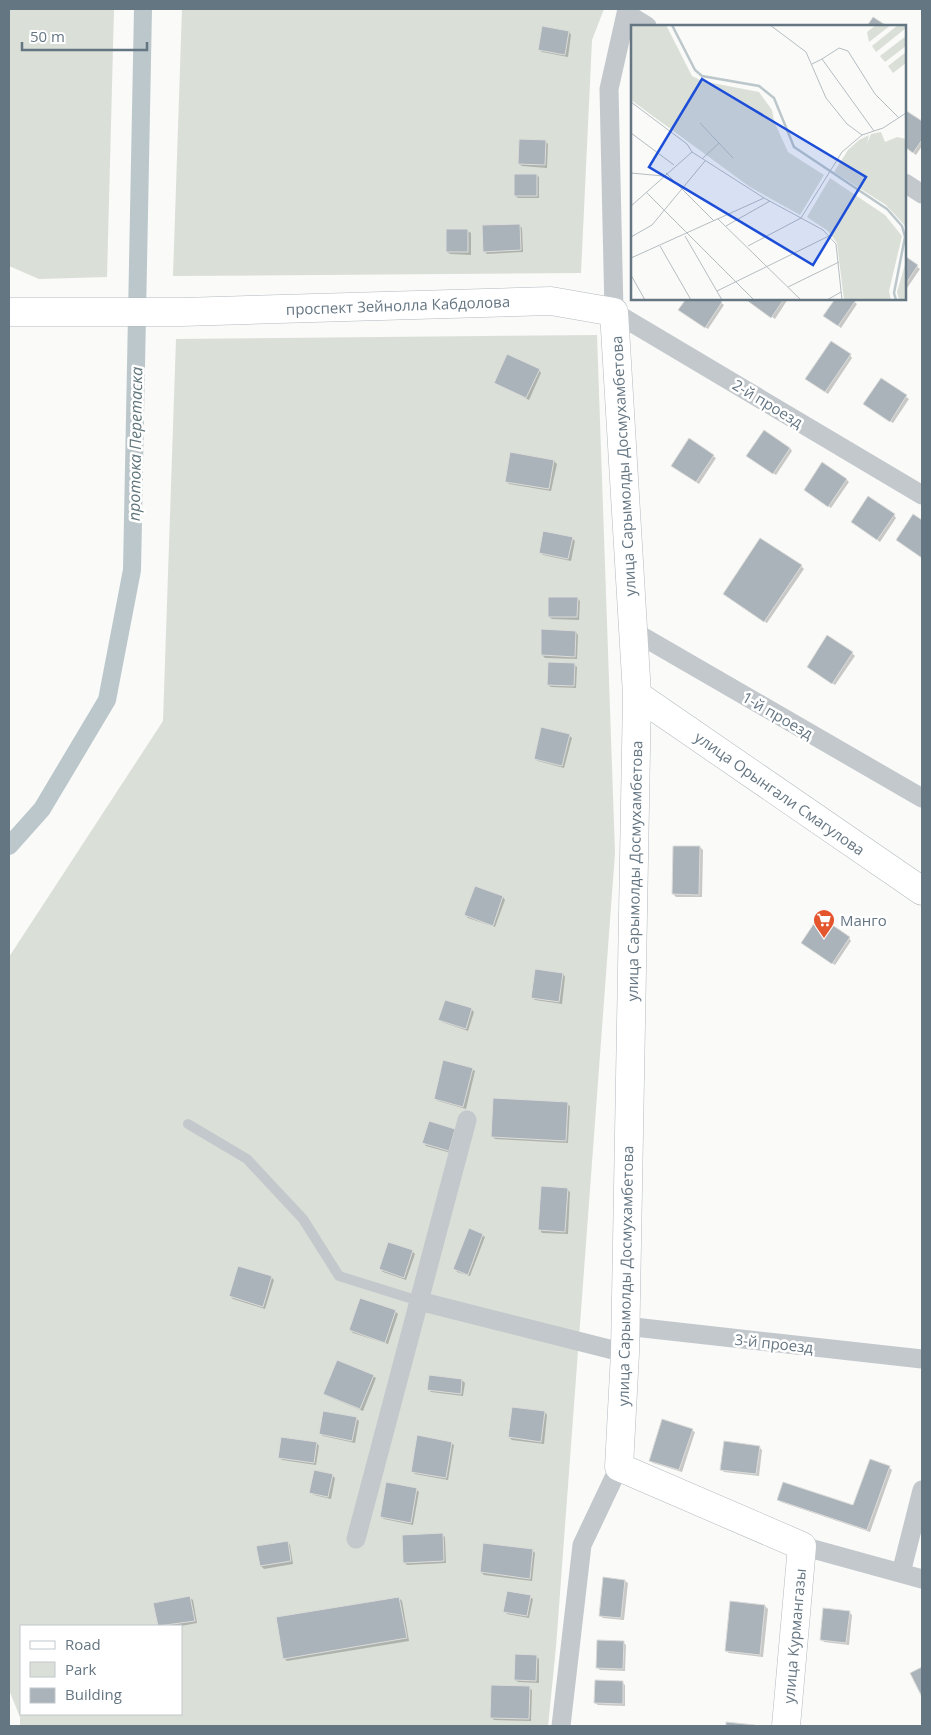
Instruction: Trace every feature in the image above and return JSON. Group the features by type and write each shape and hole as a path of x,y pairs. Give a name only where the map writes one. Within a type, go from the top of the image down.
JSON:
{"main road":[{"name":"проспект Зейнолла Кабдолова","path":"18,313 182,312 551,300 614,312"},
{"name":"улица Сарымолды Досмухамбетова","path":"614,312 637,695 625,1353 619,1467"},
{"name":"улица Орынгали Смагулова","path":"637,695 922,891"},
{"path":"619,1467 802,1546"},
{"name":"улица Курмангазы","path":"786,1726 802,1546"}],"street":[{"path":"626,11 646,25"},
{"name":"улица Сарымолды Досмухамбетова","path":"614,312 609,90 626,11"},
{"path":"906,184 922,194"},
{"name":"2-й проезд","path":"614,312 922,495"},
{"name":"1-й проезд","path":"633,632 922,798"},
{"path":"356,1539 467,1120"},
{"path":"419,1301 625,1353"},
{"name":"3-й проезд","path":"625,1326 922,1359"},
{"name":"улица Сарымолды Досмухамбетова","path":"561,1726 582,1545 619,1467"},
{"path":"901,1573 922,1490"},
{"path":"802,1546 922,1579"}],"lane":[{"path":"188,1124 247,1159 303,1219 339,1276 419,1301"}],"green space":[{"path":"9,9 114,9 107,277 39,279 9,266"},
{"path":"182,9 604,9 592,40 581,273 173,276"},
{"path":"597,335 615,853 556,1647 548,1726 20,1726 20,1717 9,1690 9,957 163,721 176,339"}],"building":[{"path":"873,17 885,25 868,25"},
{"path":"542,26 569,31 565,55 538,50"},
{"path":"906,111 922,121 922,140 913,153 906,148"},
{"path":"519,139 546,140 545,165 518,164"},
{"path":"514,174 537,174 537,196 514,196"},
{"path":"520,224 521,250 483,252 482,225"},
{"path":"446,229 468,229 468,252 446,252"},
{"path":"906,257 918,265 906,283"},
{"path":"685,300 719,300 722,302 705,328 678,310"},
{"path":"746,300 783,300 771,318"},
{"path":"834,300 856,300 838,326 823,316"},
{"path":"831,341 851,354 825,392 805,379"},
{"path":"507,354 540,369 526,398 494,383"},
{"path":"881,378 907,395 890,422 863,404"},
{"path":"764,430 790,448 773,474 746,456"},
{"path":"689,438 714,455 696,482 671,466"},
{"path":"510,452 554,460 549,489 505,482"},
{"path":"822,462 847,479 828,507 804,490"},
{"path":"868,496 895,514 877,540 851,522"},
{"path":"913,514 922,520 922,558 896,540"},
{"path":"543,531 573,537 568,559 539,553"},
{"path":"760,538 802,565 764,622 723,594"},
{"path":"548,597 578,597 577,617 548,617"},
{"path":"541,629 576,631 575,657 541,655"},
{"path":"827,635 853,652 832,684 807,667"},
{"path":"548,662 575,663 574,686 547,685"},
{"path":"541,727 570,734 562,766 534,759"},
{"path":"673,846 700,846 699,895 672,894"},
{"path":"475,886 503,896 493,926 464,915"},
{"path":"819,916 850,937 832,964 801,943"},
{"path":"535,969 563,973 559,1002 531,998"},
{"path":"445,1000 472,1008 466,1029 438,1020"},
{"path":"443,1060 473,1068 463,1107 434,1099"},
{"path":"493,1098 568,1102 566,1141 491,1137"},
{"path":"429,1121 455,1129 449,1151 422,1143"},
{"path":"541,1186 568,1188 565,1232 538,1230"},
{"path":"469,1228 483,1234 468,1275 453,1269"},
{"path":"388,1242 413,1250 404,1278 379,1269"},
{"path":"238,1266 272,1276 263,1307 229,1296"},
{"path":"360,1298 396,1310 385,1343 349,1330"},
{"path":"337,1360 374,1375 360,1409 323,1394"},
{"path":"429,1375 462,1379 461,1394 427,1390"},
{"path":"512,1407 545,1411 541,1442 508,1437"},
{"path":"323,1411 357,1417 352,1441 319,1434"},
{"path":"662,1419 693,1429 679,1470 649,1461"},
{"path":"417,1435 452,1442 446,1478 411,1472"},
{"path":"281,1437 317,1442 314,1463 278,1458"},
{"path":"724,1441 760,1446 756,1474 720,1470"},
{"path":"870,1459 890,1466 867,1530 777,1500 783,1482 853,1505"},
{"path":"314,1470 333,1474 328,1497 309,1493"},
{"path":"386,1482 417,1488 411,1523 380,1517"},
{"path":"443,1533 444,1561 403,1563 402,1535"},
{"path":"288,1541 291,1561 260,1566 256,1546"},
{"path":"483,1543 533,1549 530,1579 480,1572"},
{"path":"603,1577 625,1580 621,1618 599,1616"},
{"path":"507,1591 531,1595 527,1616 503,1612"},
{"path":"190,1596 195,1621 158,1625 153,1603"},
{"path":"399,1597 407,1638 283,1659 276,1617"},
{"path":"730,1601 765,1605 760,1655 725,1651"},
{"path":"823,1608 850,1611 846,1643 820,1640"},
{"path":"597,1640 624,1641 623,1669 596,1668"},
{"path":"515,1654 537,1655 536,1681 514,1680"},
{"path":"922,1667 922,1697 910,1673"},
{"path":"595,1680 623,1681 623,1704 594,1703"},
{"path":"491,1685 530,1686 529,1719 490,1718"},
{"path":"726,1722 755,1725 755,1726 726,1726"}],"waterway":[{"name":"протока Перетаска","path":"9,846 42,809 107,700 132,570 143,9"}],"place":[{"name":"Манго","path":"824,939"}]}
